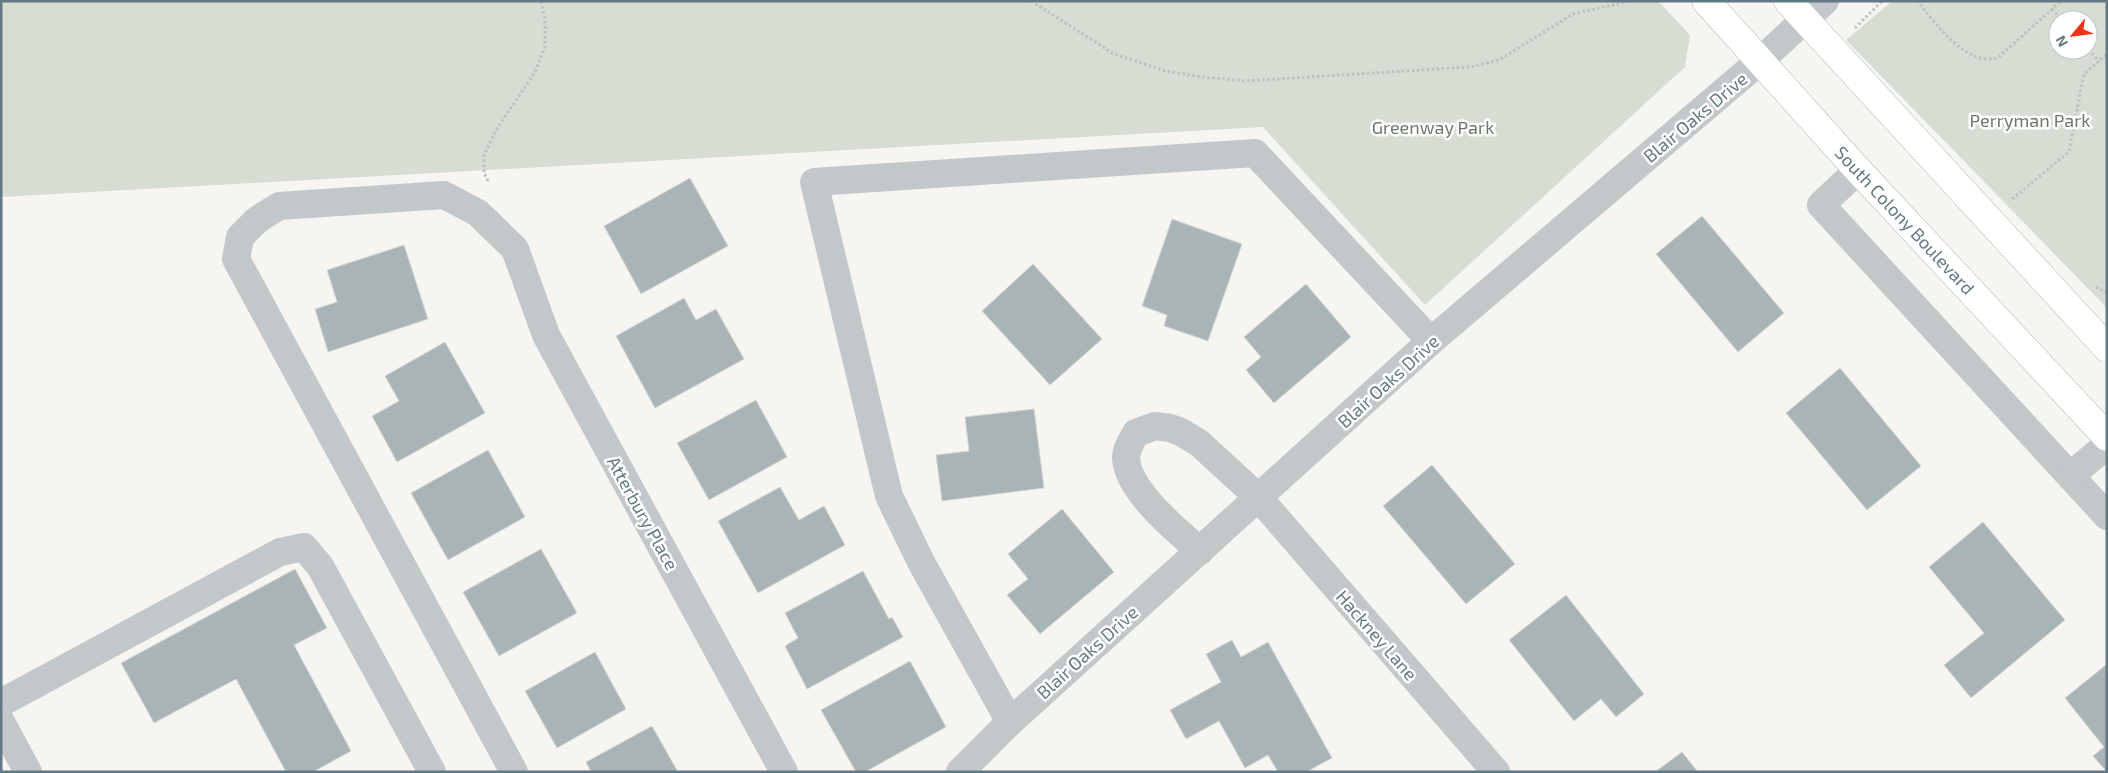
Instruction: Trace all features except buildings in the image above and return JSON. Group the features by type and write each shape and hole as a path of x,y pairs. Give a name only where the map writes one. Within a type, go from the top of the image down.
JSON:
{"main road":[{"name":"South Colony Boulevard","path":"1706,1 1858,170 2107,437"},
{"path":"1796,11 2107,348"}],"street":[{"name":"Blair Oaks Drive","path":"960,772 1010,722 1432,341 1761,60 1796,11 1825,1"},
{"path":"1010,722 921,562 889,496 814,182 1255,153 1432,341"},
{"path":"1858,170 1821,205 2107,516"},
{"path":"464,206 444,195 280,206 257,220 240,237 236,259 514,772"},
{"name":"Atterbury Place","path":"464,206 478,214 515,249 546,335 784,772"},
{"name":"Hackney Lane","path":"1200,550 1164,520 1144,495 1132,475 1126,457 1136,433 1155,426 1181,432 1199,443 1258,497 1496,772"},
{"path":"2070,476 2107,445"},
{"path":"1,703 280,552 304,548 320,566 432,772"},
{"path":"1,722 28,772"}],"path":[{"path":"464,206 489,183 484,174 484,155 496,130 536,72 544,47 545,20 541,1"},
{"path":"1031,1 1114,54 1165,71 1245,81 1470,67 1499,60 1573,14 1630,1"},
{"path":"1850,32 1882,1"},
{"path":"1916,1 1955,44 1973,56 1986,61 1999,57 2061,1"},
{"path":"2007,202 2069,152 2084,74 2107,54"}],"green space":[{"name":"Greenway Park","path":"1,1 1658,1 1690,35 1685,67 1425,305 1263,127 1,197"},
{"name":"Perryman Park","path":"1892,1 2107,1 2107,308 1846,40"}]}
